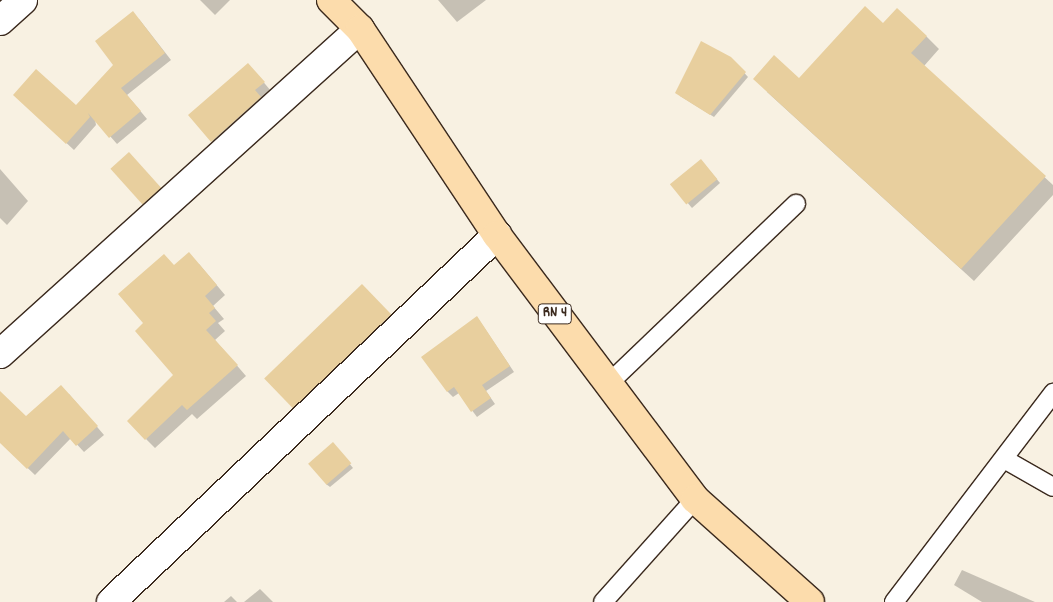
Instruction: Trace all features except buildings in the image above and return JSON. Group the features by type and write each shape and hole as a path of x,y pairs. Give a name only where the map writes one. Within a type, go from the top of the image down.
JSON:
{"highway":[{"name":"RN 4","path":"331,0 360,29 497,235 607,385 695,499 810,602"}],"street":[{"path":"0,21 23,0"},
{"path":"0,354 360,29"},
{"path":"111,602 497,235"}],"lane":[{"path":"607,385 796,204"},
{"path":"894,602 1053,393"},
{"path":"1004,459 1053,487"},
{"path":"603,602 695,499"}]}
